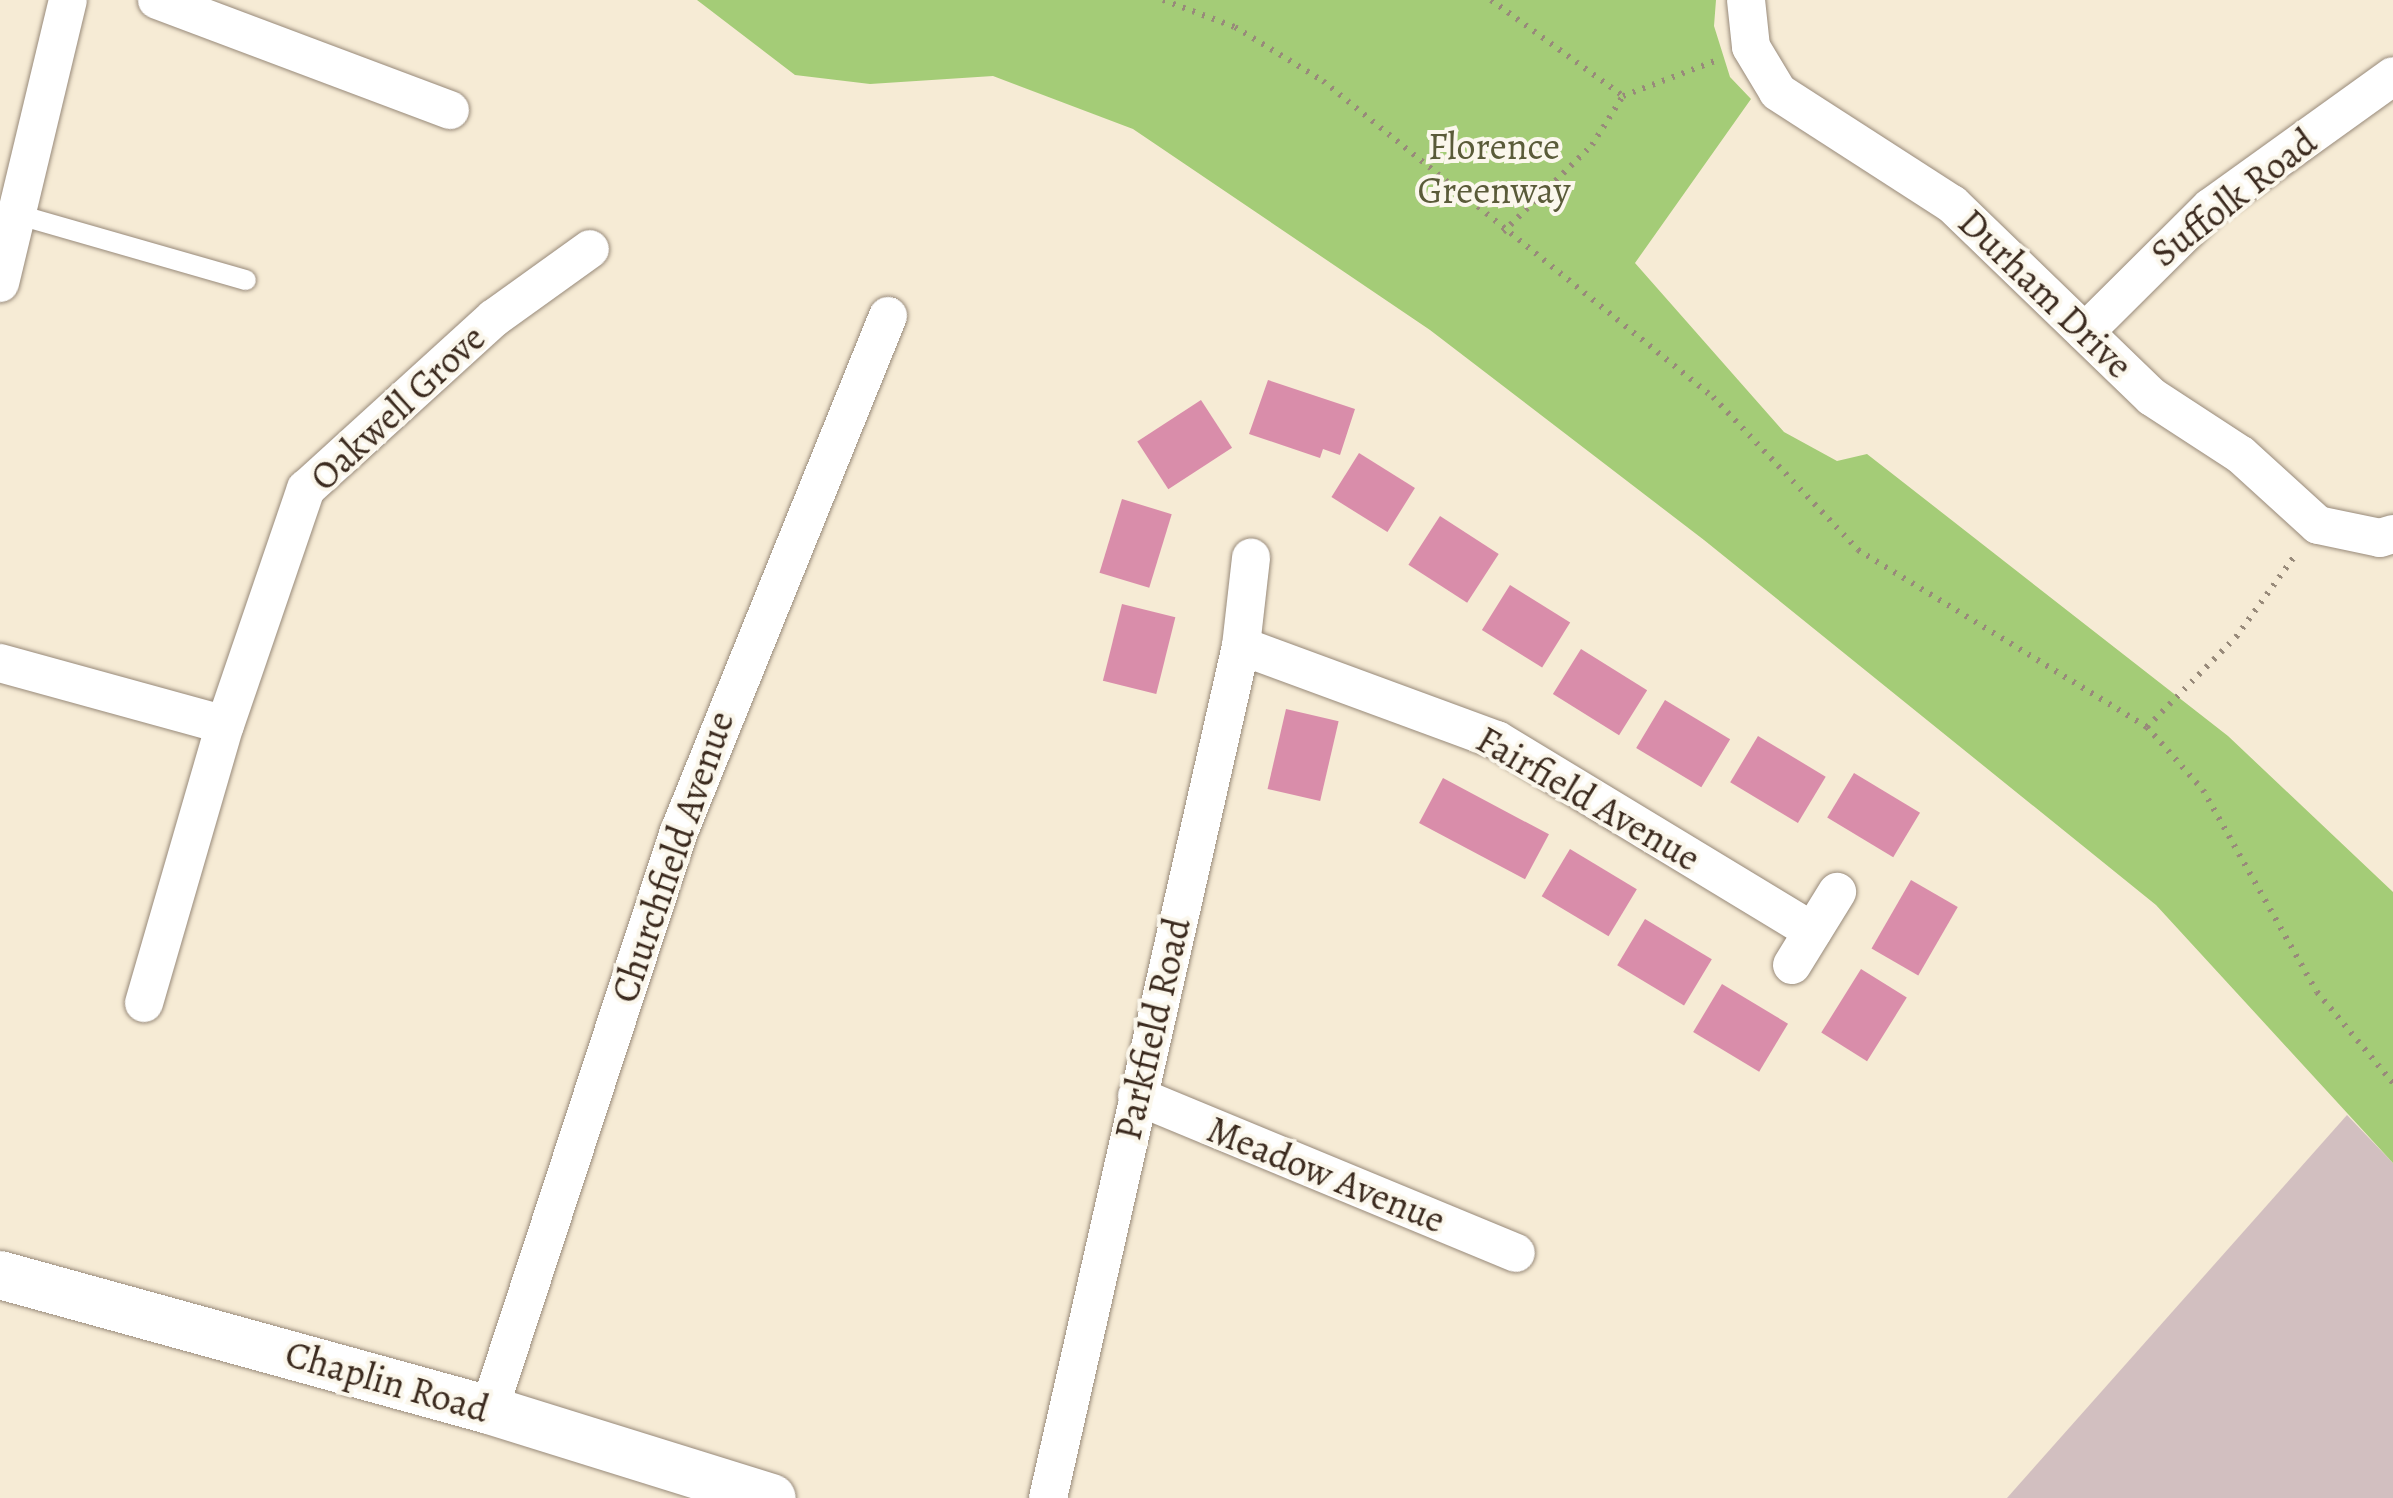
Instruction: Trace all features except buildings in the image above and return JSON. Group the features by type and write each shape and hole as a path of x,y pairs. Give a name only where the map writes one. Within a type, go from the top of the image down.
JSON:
{"street":[{"path":"0,283 68,0"},
{"path":"156,0 450,110"},
{"name":"Durham Drive","path":"1746,0 1751,48 1778,92 1952,204 2152,397 2240,454 2318,525"},
{"name":"Suffolk Road","path":"2085,332 2211,207 2393,76"},
{"name":"Oakwell Grove","path":"144,1003 225,725 306,490 494,318 590,249"},
{"name":"Churchfield Avenue","path":"490,1410 678,834 888,316"},
{"path":"2318,525 2380,538 2393,534"},
{"name":"Parkfield Road","path":"1048,1498 1241,646 1251,558"},
{"name":"Fairfield Avenue","path":"1241,646 1497,740 1813,931"},
{"path":"0,663 225,725"},
{"path":"1792,965 1837,892"},
{"name":"Meadow Avenue","path":"1137,1096 1516,1254"},
{"name":"Chaplin Road","path":"0,1275 490,1410 772,1498"}],"lane":[{"path":"19,215 246,280"}],"path":[{"path":"1163,0 1235,26 1322,81 1503,232 1713,397 1858,550 2147,727 2203,790 2317,992 2393,1083"},
{"path":"1491,0 1623,96"},
{"path":"1503,232 1592,145 1623,96 1751,48"},
{"path":"2147,727 2236,637 2318,525"}],"shaded area":[{"path":"2347,1115 2393,1163 2393,1498 2007,1498"}],"green space":[{"name":"Florence Greenway","path":"697,0 1716,0 1714,26 1730,77 1751,99 1635,263 1784,432 1837,461 1867,454 2228,736 2393,892 2393,1163 2156,905 1704,540 1430,330 1133,129 993,76 870,84 795,75"}]}
